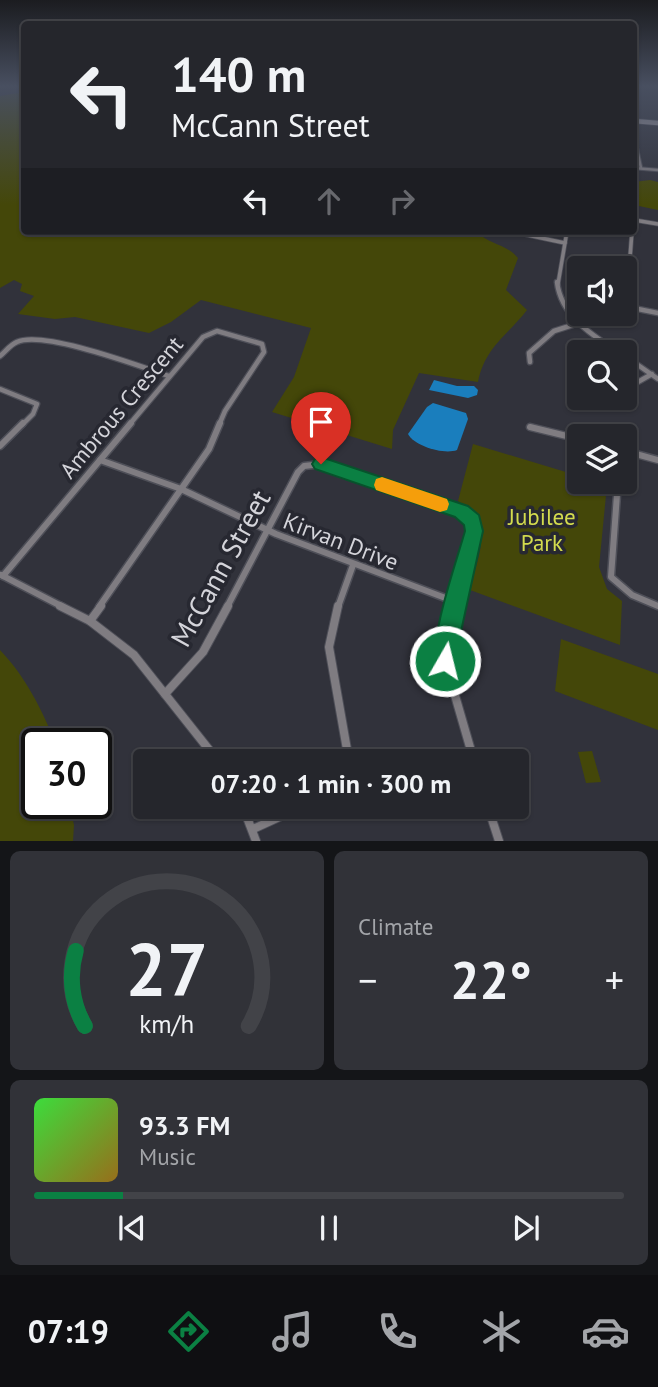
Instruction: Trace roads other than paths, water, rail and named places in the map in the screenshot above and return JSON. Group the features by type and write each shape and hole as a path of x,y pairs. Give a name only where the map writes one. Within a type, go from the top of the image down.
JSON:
{"street":[{"path":"637,158 641,168"},
{"path":"637,168 658,170"},
{"path":"637,220 658,224"},
{"path":"527,235 565,243"},
{"path":"566,235 558,288 567,308"},
{"path":"632,235 627,299 638,309 658,313"},
{"path":"530,362 528,353 554,331 570,326"},
{"path":"583,326 602,340"},
{"name":"Ambrous Crescent","path":"1,575 203,337 217,331 259,342 265,348 225,411 209,449 90,621"},
{"path":"0,356 16,342 33,339 95,352 169,376"},
{"path":"637,364 658,379"},
{"path":"637,382 652,374"},
{"path":"0,389 37,404 33,414 0,446"},
{"path":"530,427 567,436"},
{"path":"637,454 658,460"},
{"name":"Kirvan Drive","path":"100,460 181,489 267,531 456,602"},
{"name":"McCann Street","path":"165,694 203,652 298,472 304,466 321,464 461,511 472,521 474,531 447,638 445,661 471,749"},
{"path":"617,494 611,577 621,590 632,597 658,606"},
{"path":"347,749 331,659 330,636 353,565"},
{"path":"1,575 90,621 118,640 209,749"},
{"path":"248,819 256,841"},
{"path":"253,829 275,819"},
{"path":"492,819 499,841"}],"water":[{"path":"434,380 457,386 474,386 478,390 477,395 468,398 429,390"},
{"path":"433,403 466,413 468,419 457,450 430,448 416,442 408,434 427,407"}],"park label":[{"name":"Jubilee Park","path":"542,529"}]}
